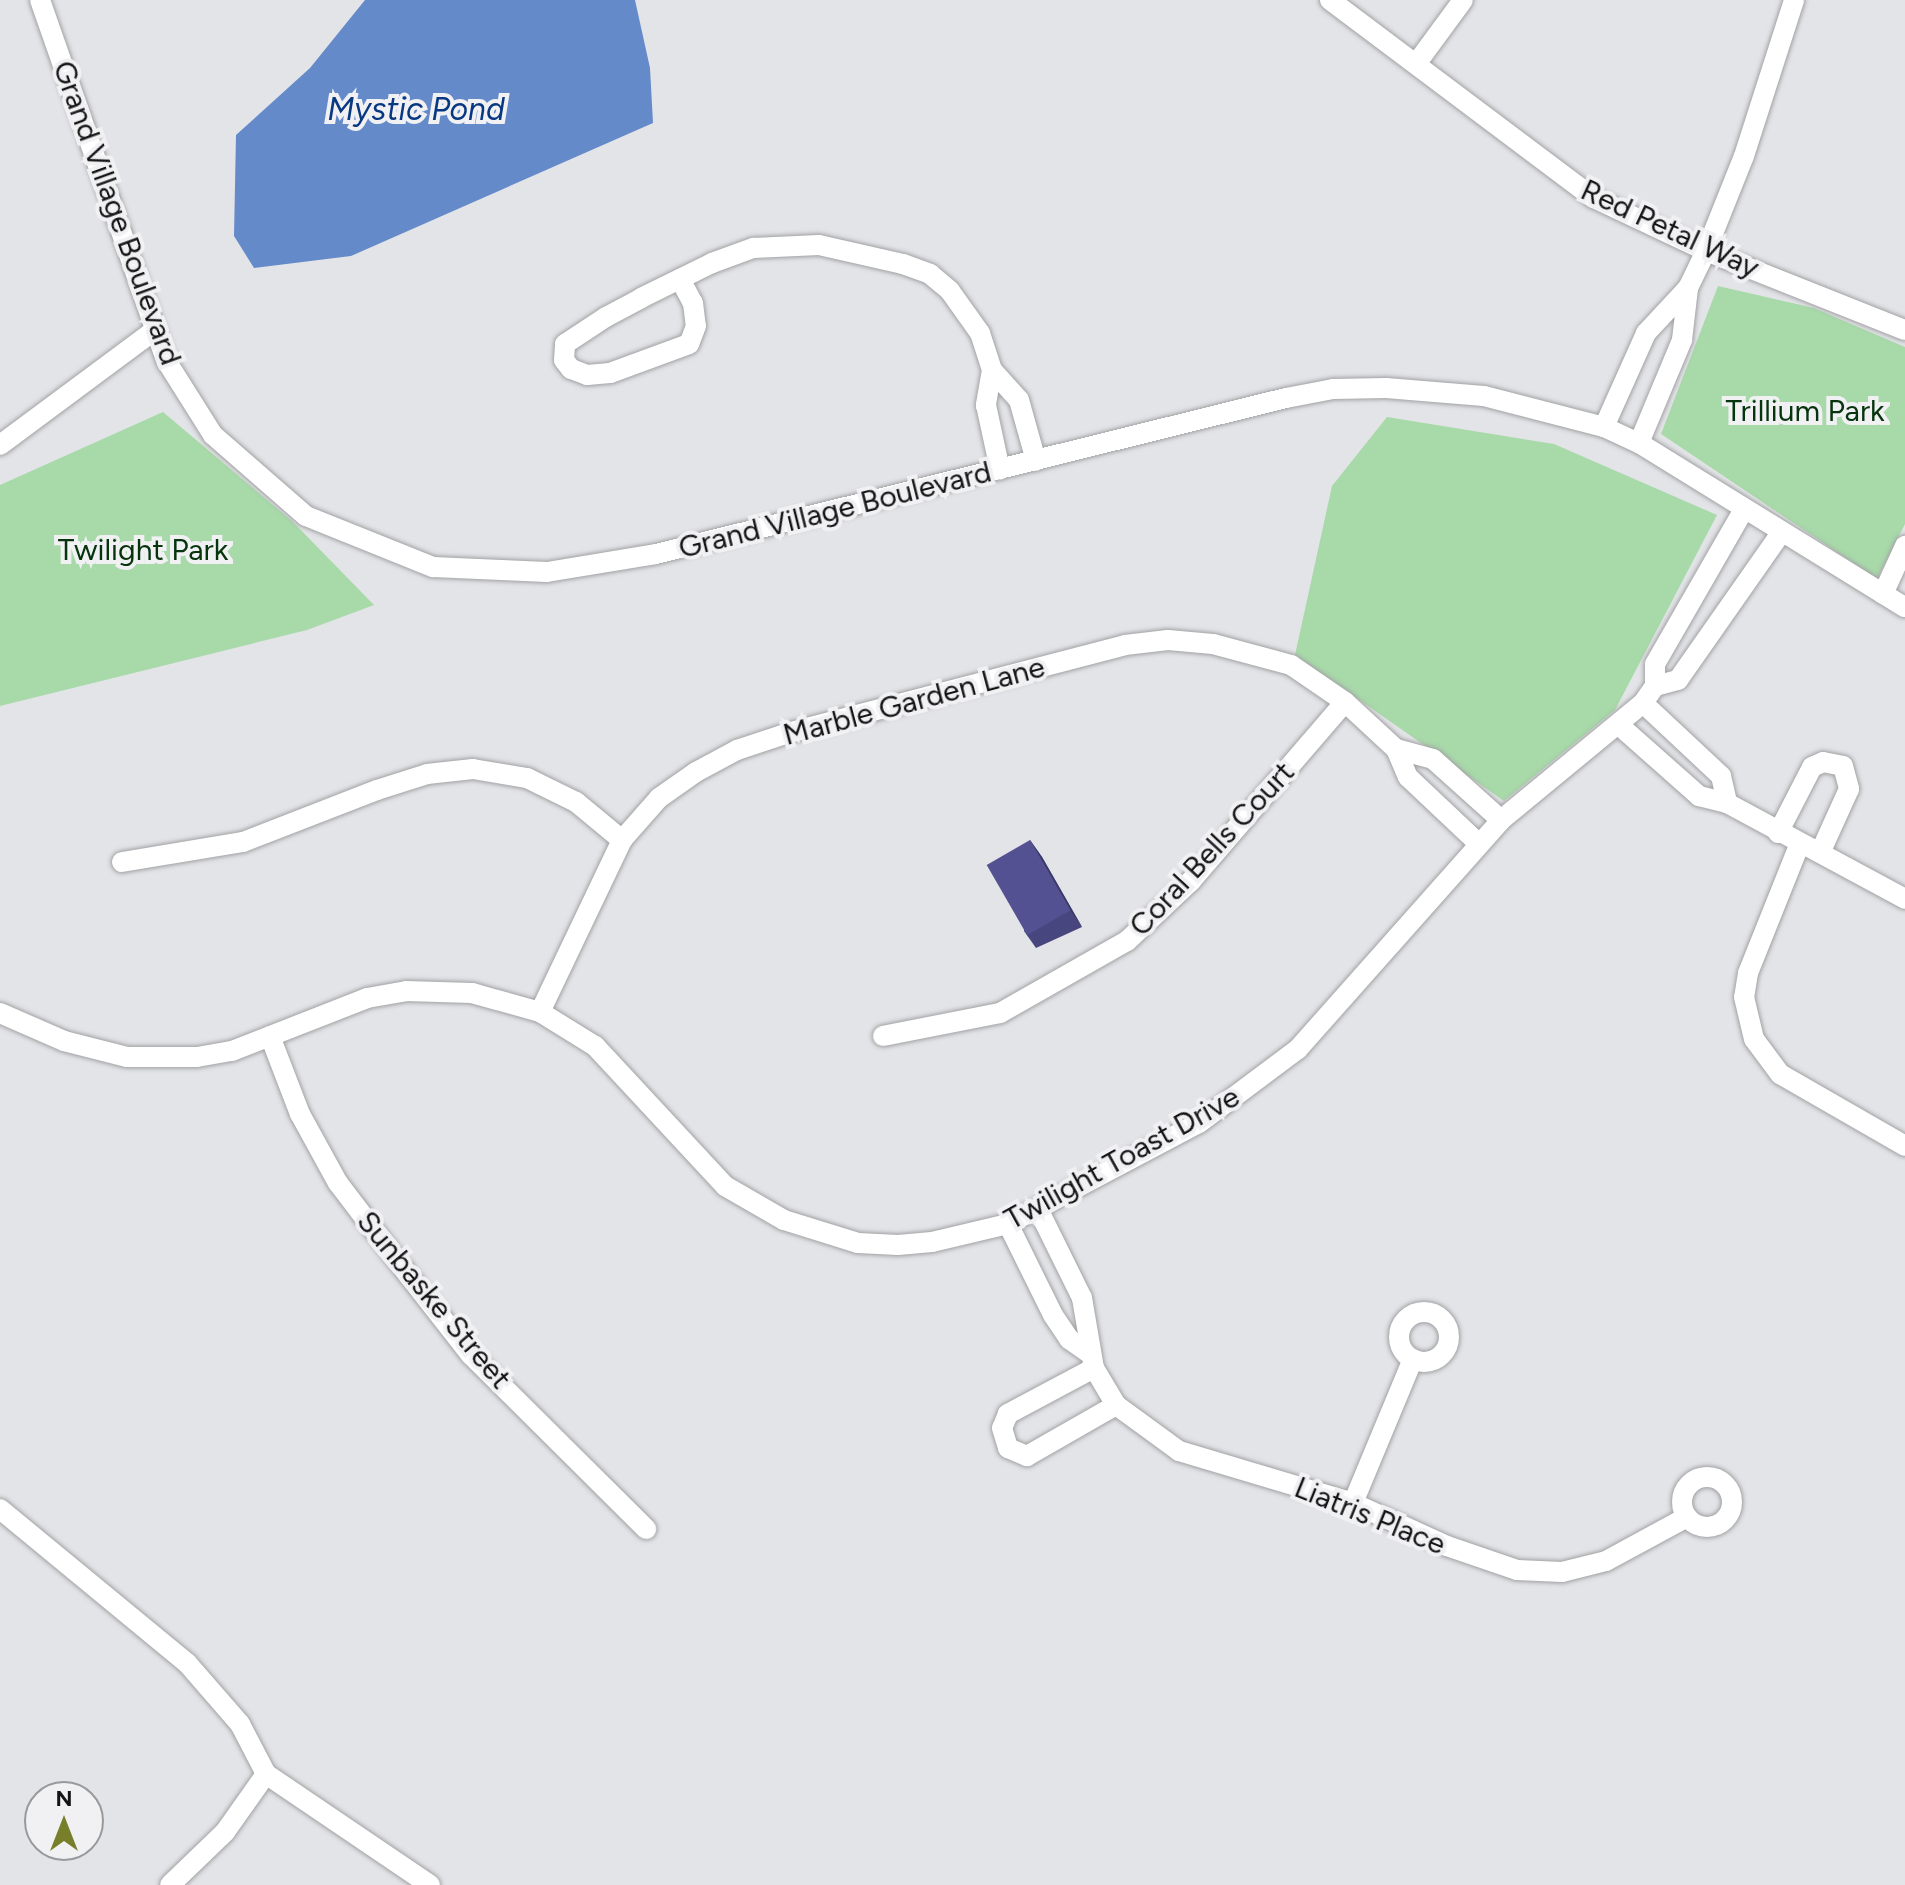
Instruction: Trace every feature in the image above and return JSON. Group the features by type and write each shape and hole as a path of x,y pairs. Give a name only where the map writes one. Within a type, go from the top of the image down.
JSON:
{"street":[{"name":"Grand Village Boulevard","path":"40,0 167,362 213,435 306,516 433,567 547,572 656,554 1333,389 1434,389 1484,396 1604,427 1639,443 1743,511 1905,607"},
{"name":"Red Petal Way","path":"1330,0 1594,198 1706,251 1905,330"},
{"path":"1416,64 1463,0"},
{"path":"1604,427 1646,333 1688,288 1706,251 1744,156 1794,0"},
{"path":"680,279 693,303 696,326 689,344 610,373 587,375 571,369 564,360 565,344 680,279 753,248 819,245 903,264 930,274 950,291 980,333 992,370 1019,400 1036,461"},
{"path":"1639,443 1682,340 1688,288"},
{"path":"0,445 155,330"},
{"path":"992,370 986,405 1000,470"},
{"path":"1727,803 1721,776 1649,694 1655,664 1743,511"},
{"name":"Twilight Toast Drive","path":"0,1013 64,1041 127,1057 197,1057 270,1036 327,1010 406,991 472,993 540,1012 618,1066 725,1186 784,1220 858,1243 898,1245 932,1242 1008,1224 1199,1123 1298,1049 1501,820 1620,726 1649,694 1678,680 1781,533"},
{"path":"1883,594 1905,546"},
{"name":"Marble Garden Lane","path":"540,1012 622,840 659,798 737,750 1125,645 1168,640 1257,654 1291,665 1345,702 1396,749 1408,777 1479,844"},
{"name":"Coral Bells Court","path":"883,1036 1000,1013 1127,941 1191,881 1345,702"},
{"path":"1620,726 1699,796 1727,803 1905,899"},
{"name":"Marble Garden Lane","path":"1396,749 1433,759 1501,820"},
{"path":"1778,833 1812,767 1823,762 1843,766 1849,789 1820,853"},
{"path":"122,862 243,842 414,778 473,769 527,778 576,802 622,840"},
{"path":"1800,843 1748,973 1744,997 1754,1039 1780,1074 1905,1146"},
{"name":"Sunbaske Street","path":"270,1036 315,1141 392,1254 471,1355 646,1529"},
{"name":"Liatris Place","path":"1038,1209 1082,1298 1091,1360"},
{"name":"Liatris Place","path":"1008,1224 1053,1315 1069,1339 1091,1360 1116,1405 1179,1451 1353,1503 1490,1563 1537,1573 1606,1561 1687,1517"},
{"path":"1353,1503 1413,1359"},
{"path":"1091,1360 1008,1414 1002,1428 1008,1448 1027,1456 1116,1405"},
{"path":"0,1509 187,1663 240,1724 266,1774 430,1885"},
{"path":"170,1885 225,1832 266,1774"}],"green space":[{"name":"Trillium Park","path":"1718,286 1814,308 1905,347 1905,524 1877,579 1661,434"},
{"name":"Twilight Park","path":"163,412 292,521 374,605 307,630 0,706 0,485"},
{"path":"1387,417 1554,444 1717,515 1615,710 1504,801 1295,655 1332,486"}],"water":[{"name":"Mystic Pond","path":"365,0 635,0 650,68 653,123 351,256 254,268 234,236 236,135 310,68"}],"building":[{"path":"1030,840 1070,910 1027,935 987,865"}]}
